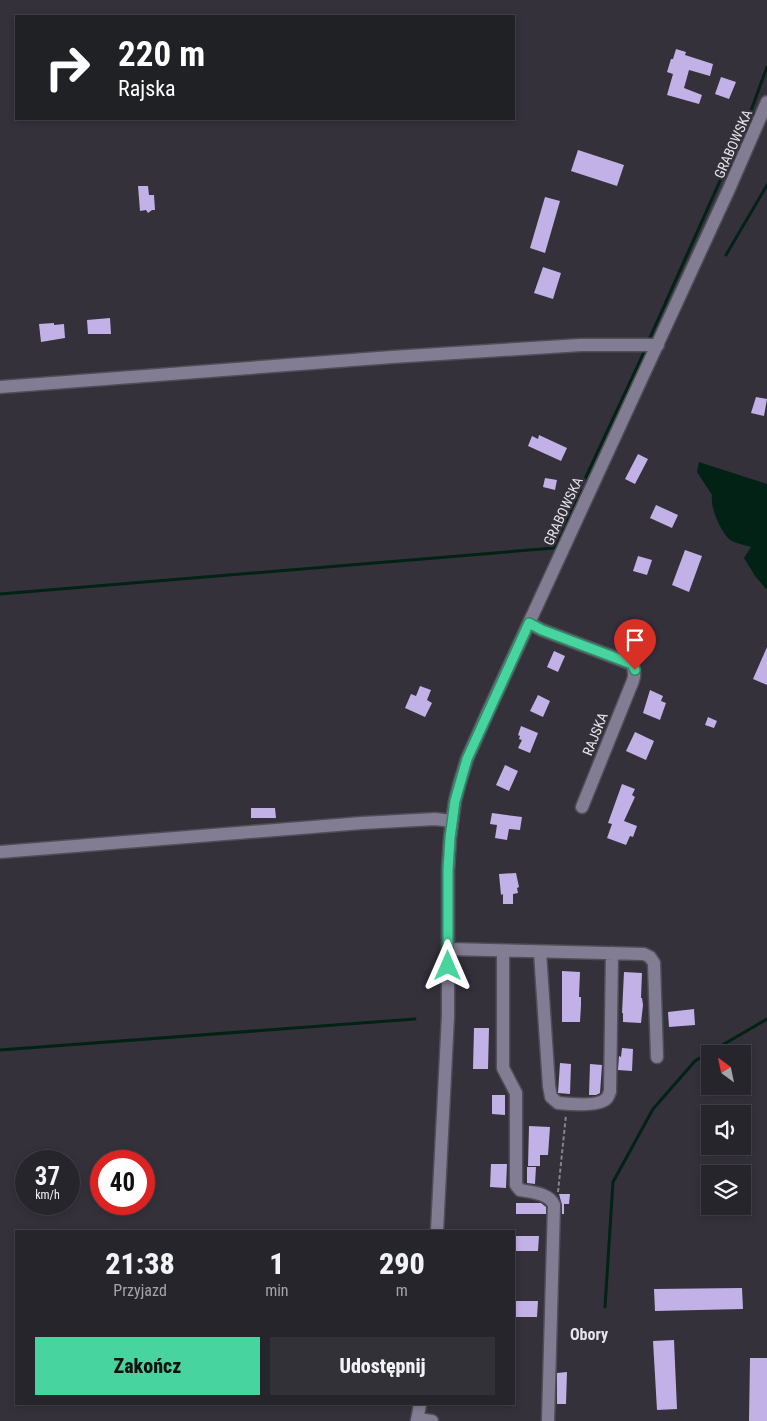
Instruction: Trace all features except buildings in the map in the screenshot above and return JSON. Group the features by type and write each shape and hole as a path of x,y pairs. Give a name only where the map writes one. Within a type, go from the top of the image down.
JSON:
{"street":[{"name":"GRABOWSKA","path":"437,1230 448,1016 448,870 455,801 467,759 651,345 737,171 767,102"},
{"path":"0,387 392,357 581,345 651,345"},
{"name":"RAJSKA","path":"529,623 542,630 632,664 635,670 635,676 582,807"},
{"path":"0,852 362,823 435,819 452,822"},
{"path":"448,949 644,954 654,963 657,1057"},
{"path":"503,951 502,1068 516,1093 516,1185 520,1190 547,1196 552,1199 554,1205 548,1421"},
{"path":"540,952 549,1086 551,1097 558,1103 566,1104 600,1102 607,1099 610,1092 612,953"},
{"path":"420,1405 417,1420 432,1421"}],"path":[{"path":"552,1199 558,1192 565,1138 566,1104"}],"shaded area":[{"path":"699,462 767,484 767,590 755,576 744,558 751,547 729,539 719,524 714,512 712,495 697,472"}],"waterway":[{"path":"736,145 748,119 767,67"},
{"path":"648,342 732,154"},
{"path":"726,255 767,185"},
{"path":"585,479 646,348"},
{"path":"0,594 554,548 581,489"},
{"path":"0,1050 415,1019"},
{"path":"605,1307 613,1182 653,1109 695,1061 767,1019"}],"district":[{"name":"Obory","path":"589,1334"}],"route":[{"path":"448,966 448,870 455,801 467,759 529,623 542,630 632,664 635,670"}]}
